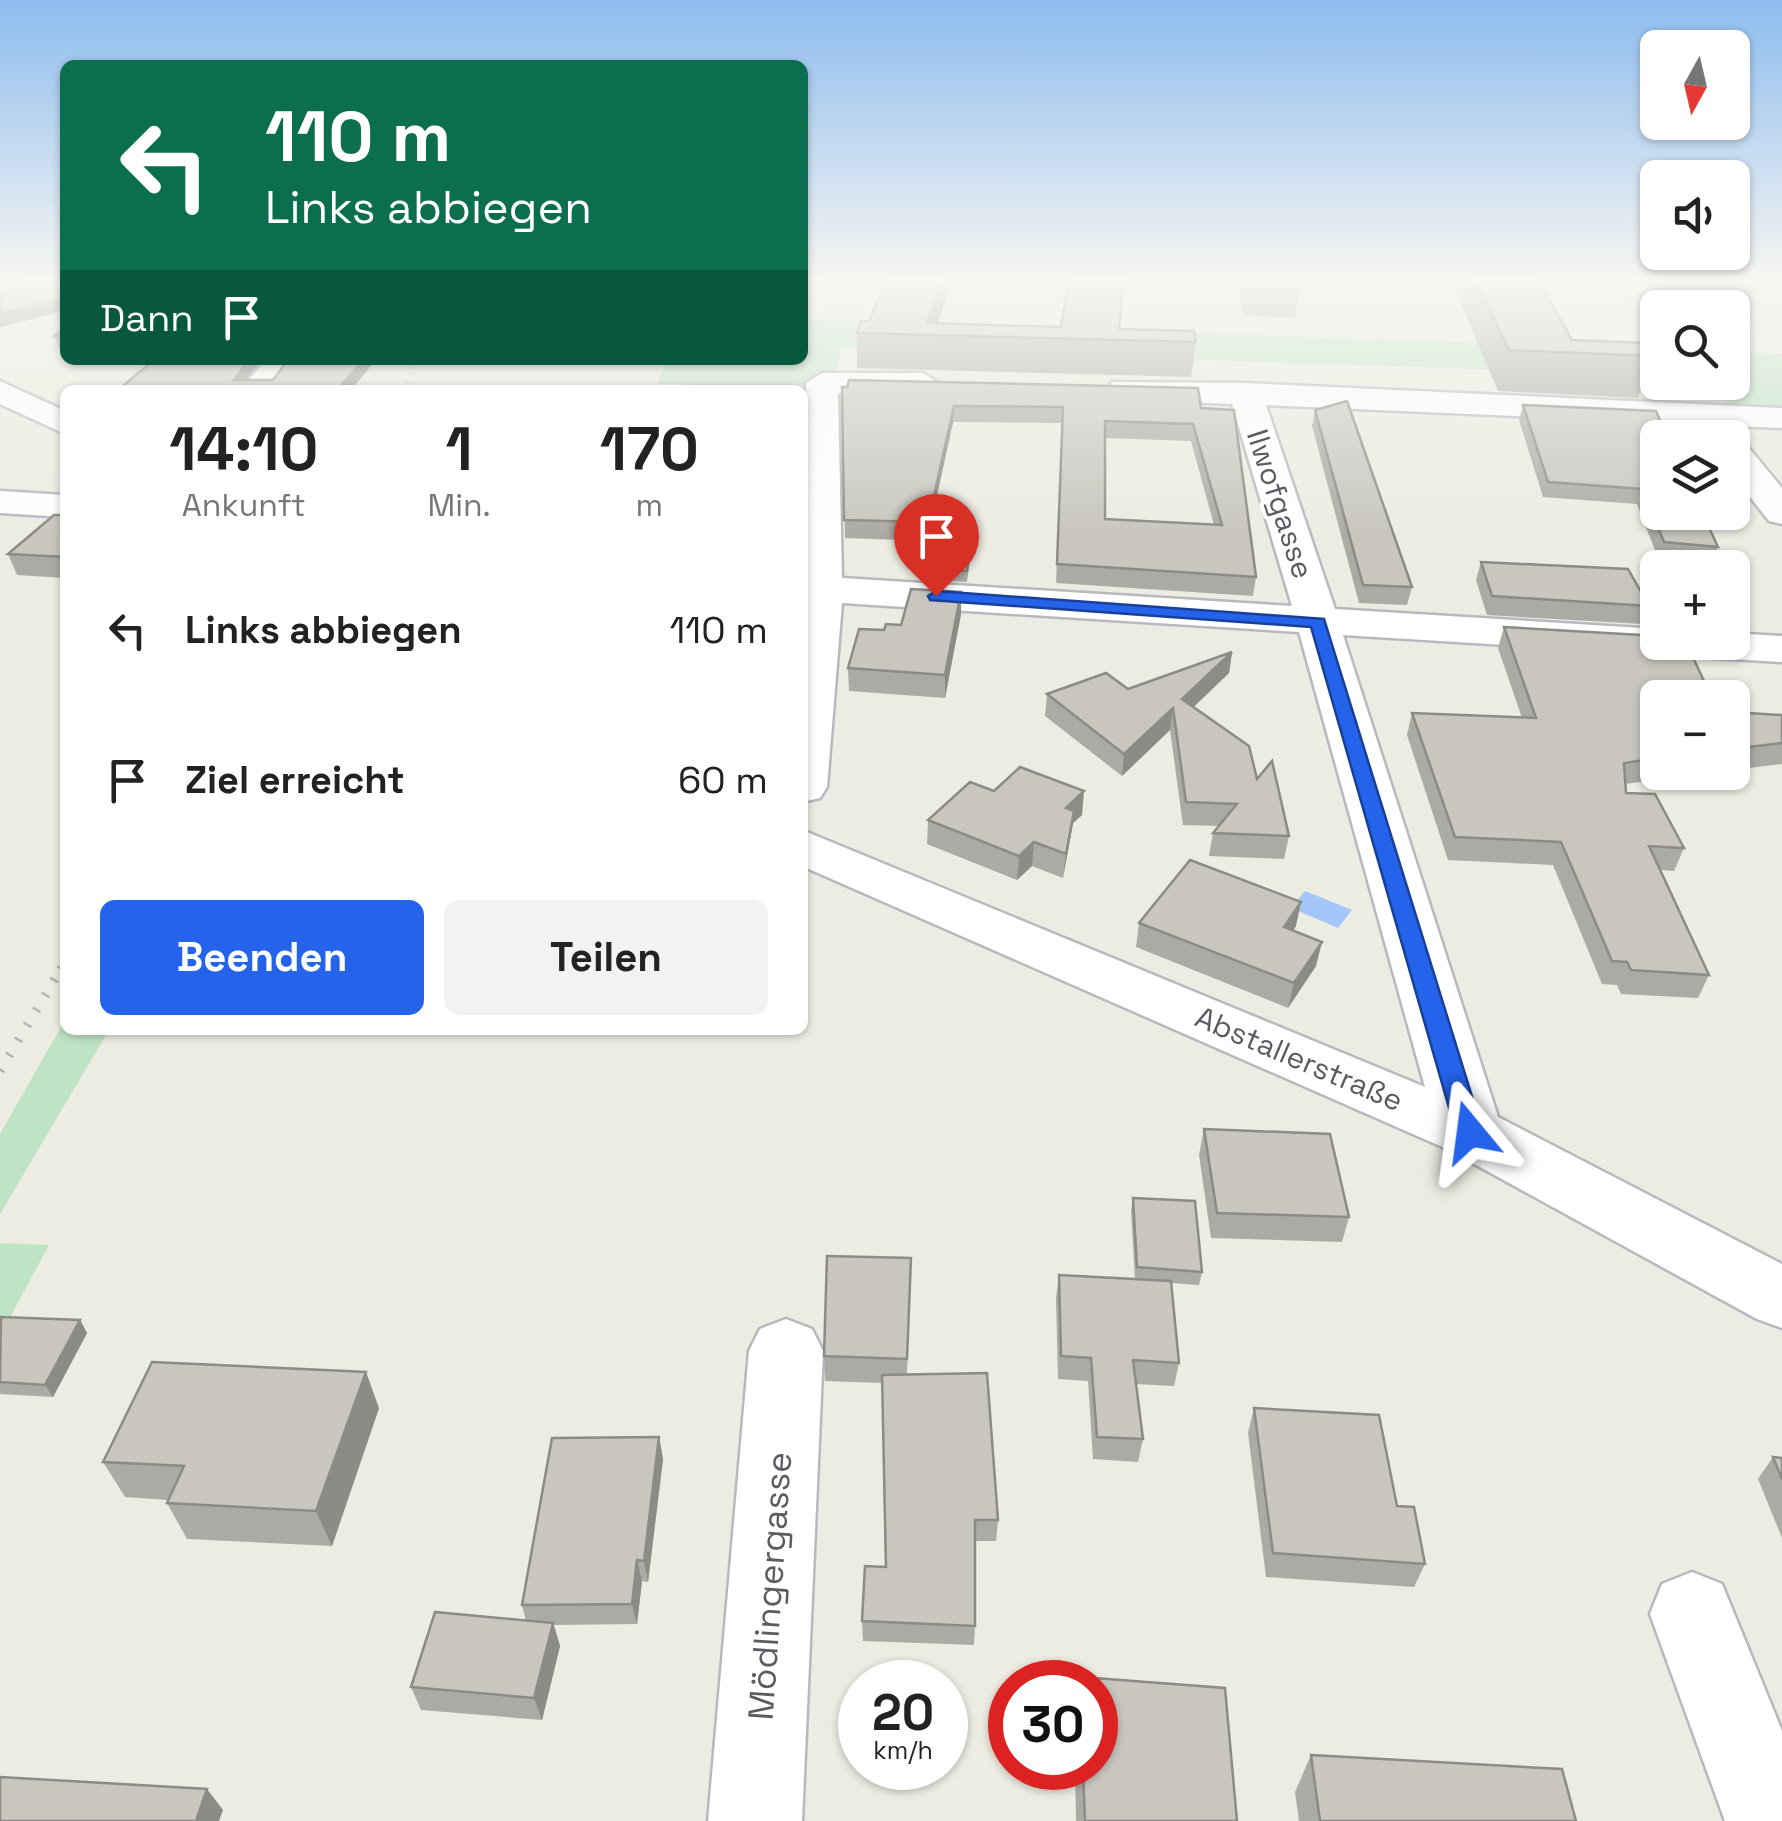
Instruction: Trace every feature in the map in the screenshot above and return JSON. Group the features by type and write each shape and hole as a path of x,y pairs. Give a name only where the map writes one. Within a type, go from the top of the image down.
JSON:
{"street":[{"path":"261,385 279,365"},
{"path":"808,668 821,392 826,380 963,384"},
{"name":"Ilwofgasse","path":"1099,388 1640,421"},
{"path":"0,391 60,421"},
{"name":"Ilwofgasse","path":"1244,394 1318,622 1470,1132"},
{"name":"Ilwofgasse","path":"1750,422 1782,418"},
{"path":"1750,472 1782,513"},
{"path":"0,502 60,506"},
{"path":"812,588 1640,641"},
{"path":"1750,647 1782,649"},
{"name":"Abstallerstraße","path":"808,849 1470,1132 1782,1298"},
{"name":"Mödlingergasse","path":"754,1821 786,1351"},
{"path":"1692,1614 1772,1821"}],"green space":[{"path":"664,365 837,365 833,379 814,388 657,384"},
{"path":"1355,365 1640,365 1640,374"},
{"path":"1750,365 1782,365 1782,424 1740,420 1725,400 1750,400"},
{"path":"60,1029 60,1035 106,1035 0,1214 0,1134"},
{"path":"0,1243 49,1245 0,1336"}],"water":[{"path":"1305,891 1352,910 1338,928 1291,908"}],"building":[{"path":"148,365 245,365 234,380 273,380 284,365 359,365 341,385 124,385"},
{"path":"849,380 1198,388 1201,408 1234,410 1256,577 1057,564 1063,407 954,406 928,522 844,520 842,387 847,387","holes":["1105,421 1193,424 1222,525 1105,519"]},
{"path":"1347,401 1412,587 1363,585 1315,410"},
{"path":"1523,405 1656,411 1660,420 1640,420 1640,489 1548,482"},
{"path":"54,515 60,515 60,557 8,554"},
{"path":"1659,530 1710,530 1718,547 1664,542"},
{"path":"929,531 973,533 967,571 919,568"},
{"path":"1481,562 1628,569 1640,590 1640,605 1492,596"},
{"path":"911,589 961,592 945,675 848,668 859,629 884,630 886,624 901,625"},
{"path":"1504,627 1640,635 1640,660 1694,660 1704,680 1640,680 1640,761 1624,763 1626,793 1655,794 1684,848 1649,846 1709,975 1631,970 1627,962 1612,961 1561,842 1455,837 1412,713 1536,718"},
{"path":"1232,652 1182,699 1249,746 1257,779 1272,761 1289,836 1213,833 1237,804 1186,802 1173,708 1124,754 1047,694 1106,673 1128,689"},
{"path":"1750,713 1782,715 1782,743 1750,747"},
{"path":"1020,767 1084,791 1066,808 1074,811 1066,854 1034,842 1019,856 928,820 970,782 994,791"},
{"path":"1190,860 1301,902 1284,927 1322,942 1294,983 1139,923"},
{"path":"1204,1129 1330,1134 1349,1217 1217,1213"},
{"path":"1133,1198 1195,1201 1202,1272 1137,1267"},
{"path":"827,1256 911,1258 907,1359 824,1356"},
{"path":"1059,1275 1171,1281 1179,1363 1133,1360 1143,1439 1097,1437 1091,1358 1061,1356"},
{"path":"1,1317 80,1320 45,1385 0,1382"},
{"path":"152,1362 366,1372 316,1511 167,1503 184,1466 103,1462"},
{"path":"987,1373 998,1520 975,1520 975,1626 862,1621 865,1566 886,1567 882,1375"},
{"path":"1254,1408 1379,1415 1397,1506 1414,1507 1425,1564 1273,1553"},
{"path":"659,1437 644,1561 637,1560 632,1604 522,1605 552,1438"},
{"path":"1773,1457 1782,1458 1782,1479"},
{"path":"435,1612 553,1623 534,1698 411,1687"},
{"path":"1118,1680 1225,1688 1237,1821 1085,1821 1084,1790 1118,1790"},
{"path":"1311,1755 1562,1769 1576,1821 1320,1821"},
{"path":"0,1777 207,1789 196,1821 0,1821"}],"railway":[{"path":"405,385 416,365"},
{"path":"53,981 60,969"},
{"path":"0,1071 55,979"}],"route":[{"path":"936,596 1318,622 1470,1132"}]}
